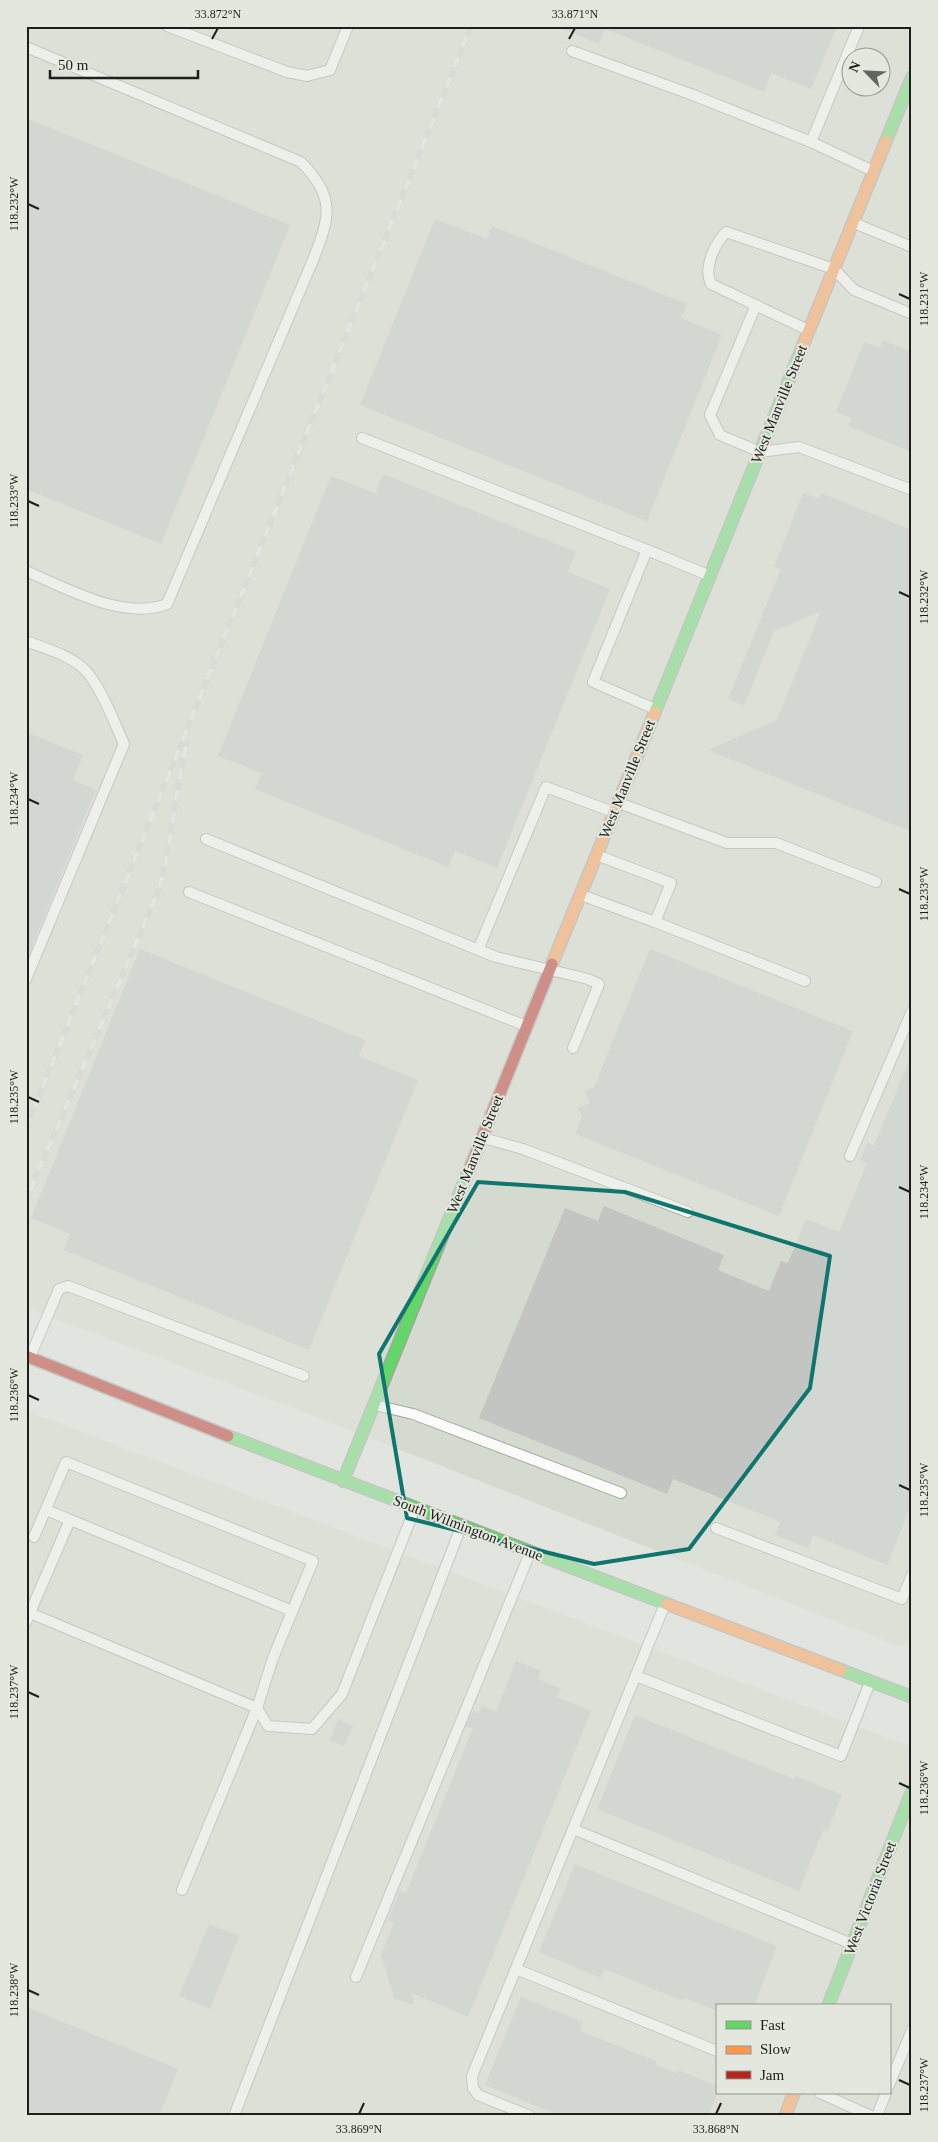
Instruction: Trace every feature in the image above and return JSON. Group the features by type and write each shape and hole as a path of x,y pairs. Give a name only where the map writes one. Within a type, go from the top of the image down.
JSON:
{"street":[{"name":"West Manville Street","path":"343,1481 912,77"},
{"name":"South Wilmington Avenue","path":"28,1357 343,1481 912,1697"},
{"name":"West Victoria Street","path":"829,2004 912,1791"},
{"path":"785,2116 794,2094"}],"lane":[{"path":"167,26 287,72 308,76 330,70 348,26"},
{"path":"811,142 859,26"},
{"path":"26,46 301,162 315,176 324,194 328,210 326,227 313,260 167,604 155,609 100,603 26,571"},
{"path":"572,51 693,94 811,142 874,172"},
{"path":"853,222 912,247"},
{"path":"809,330 712,285 708,278 710,257 719,239 726,232 834,269 854,290 912,314"},
{"path":"756,306 710,415 720,435 760,452 799,446 912,490"},
{"path":"362,438 710,575"},
{"path":"647,550 593,682 656,710"},
{"path":"26,641 56,653 83,668 99,692 124,744 26,979"},
{"path":"478,950 546,786 727,843 776,843 876,882"},
{"path":"206,839 496,958 588,978 599,984 573,1048"},
{"path":"596,855 671,883 655,922"},
{"path":"189,892 527,1027"},
{"path":"580,895 655,922 805,981"},
{"path":"850,1156 912,1010"},
{"path":"482,1137 523,1149 688,1212"},
{"path":"28,1357 58,1289 68,1286 304,1376"},
{"path":"374,1404 413,1414 621,1493"},
{"path":"34,1537 66,1462 313,1561 273,1658 268,1679 257,1708 182,1890"},
{"path":"70,1520 28,1617 257,1708 268,1726 312,1729 342,1694 415,1508"},
{"path":"46,1510 292,1612"},
{"path":"234,2116 461,1526"},
{"path":"716,1528 902,1599 912,1575"},
{"path":"356,1978 530,1552"},
{"path":"530,2116 478,2095 473,2088 472,2076 666,1603"},
{"path":"636,1676 841,1756 870,1681"},
{"path":"574,1829 852,1944"},
{"path":"516,1969 716,2051"},
{"path":"890,2083 912,2030"},
{"path":"822,2094 871,2116"},
{"path":"876,2116 886,2094"}],"highlighted area":[{"path":"478,1182 625,1192 830,1256 810,1388 689,1549 594,1564 407,1518 379,1354"}],"shaded area":[{"path":"26,26 912,26 912,1641 899,1646 314,1416 26,1308"},
{"path":"26,1411 912,1747 912,2116 26,2116"}],"building":[{"path":"556,26 837,26 811,89 771,73 764,92 605,29 599,44"},
{"path":"26,118 290,225 161,544 26,489"},
{"path":"435,219 487,239 492,226 687,304 681,318 722,335 647,521 360,405"},
{"path":"883,340 912,352 912,452 848,426 852,418 836,412 864,342 880,348"},
{"path":"383,474 576,552 568,572 610,589 497,868 455,851 448,867 255,789 262,773 218,756 331,476 375,493"},
{"path":"803,493 819,499 821,493 912,530 912,832 708,750 777,720 821,611 774,631 744,706 728,699 781,569 774,567"},
{"path":"26,732 83,755 73,780 96,790 27,959"},
{"path":"140,949 365,1040 359,1056 418,1080 309,1350 64,1250 70,1234 31,1218"},
{"path":"650,949 853,1031 779,1216 575,1134 582,1117 578,1108 590,1103 585,1091 594,1087"},
{"path":"912,1054 912,1503 887,1565 813,1535 808,1548 775,1535 781,1522 673,1479 667,1494 479,1418 565,1208 598,1221 604,1206 724,1255 718,1270 769,1291 781,1261 788,1263 806,1219 839,1232 867,1163 860,1160 867,1143 874,1145"},
{"path":"516,1661 541,1671 538,1679 561,1689 557,1697 591,1711 468,2017 412,1993 414,2005 394,1998 381,1955 394,1923 388,1920 400,1890 406,1893 473,1728 466,1726 473,1711 479,1713 482,1706 496,1712"},
{"path":"635,1715 794,1779 795,1776 842,1795 827,1832 823,1830 799,1891 597,1809"},
{"path":"338,1719 353,1726 344,1746 330,1741"},
{"path":"575,1864 777,1946 755,2004 716,2004 716,2011 685,1998 680,2000 605,1969 601,1978 539,1952"},
{"path":"209,1924 239,1936 210,2009 179,1996"},
{"path":"521,1997 583,2022 580,2031 656,2061 657,2066 677,2073 678,2070 716,2086 717,2094 708,2116 561,2116 485,2085"},
{"path":"26,2007 178,2069 159,2116 26,2116"}],"railway":[{"path":"26,1128 471,26"},
{"path":"30,1191 160,887 187,743"}],"traffic: fast":[{"path":"886,141 912,77"},
{"path":"655,712 801,350"},
{"path":"343,1481 469,1170"},
{"path":"228,1436 667,1604"},
{"path":"841,1670 912,1697"},
{"path":"829,2004 912,1791"}],"traffic: slow":[{"path":"801,350 886,141"},
{"path":"552,964 655,712"},
{"path":"667,1604 841,1670"},
{"path":"785,2116 794,2094"}],"traffic: jam":[{"path":"469,1170 552,964"},
{"path":"26,1356 228,1436"}]}
